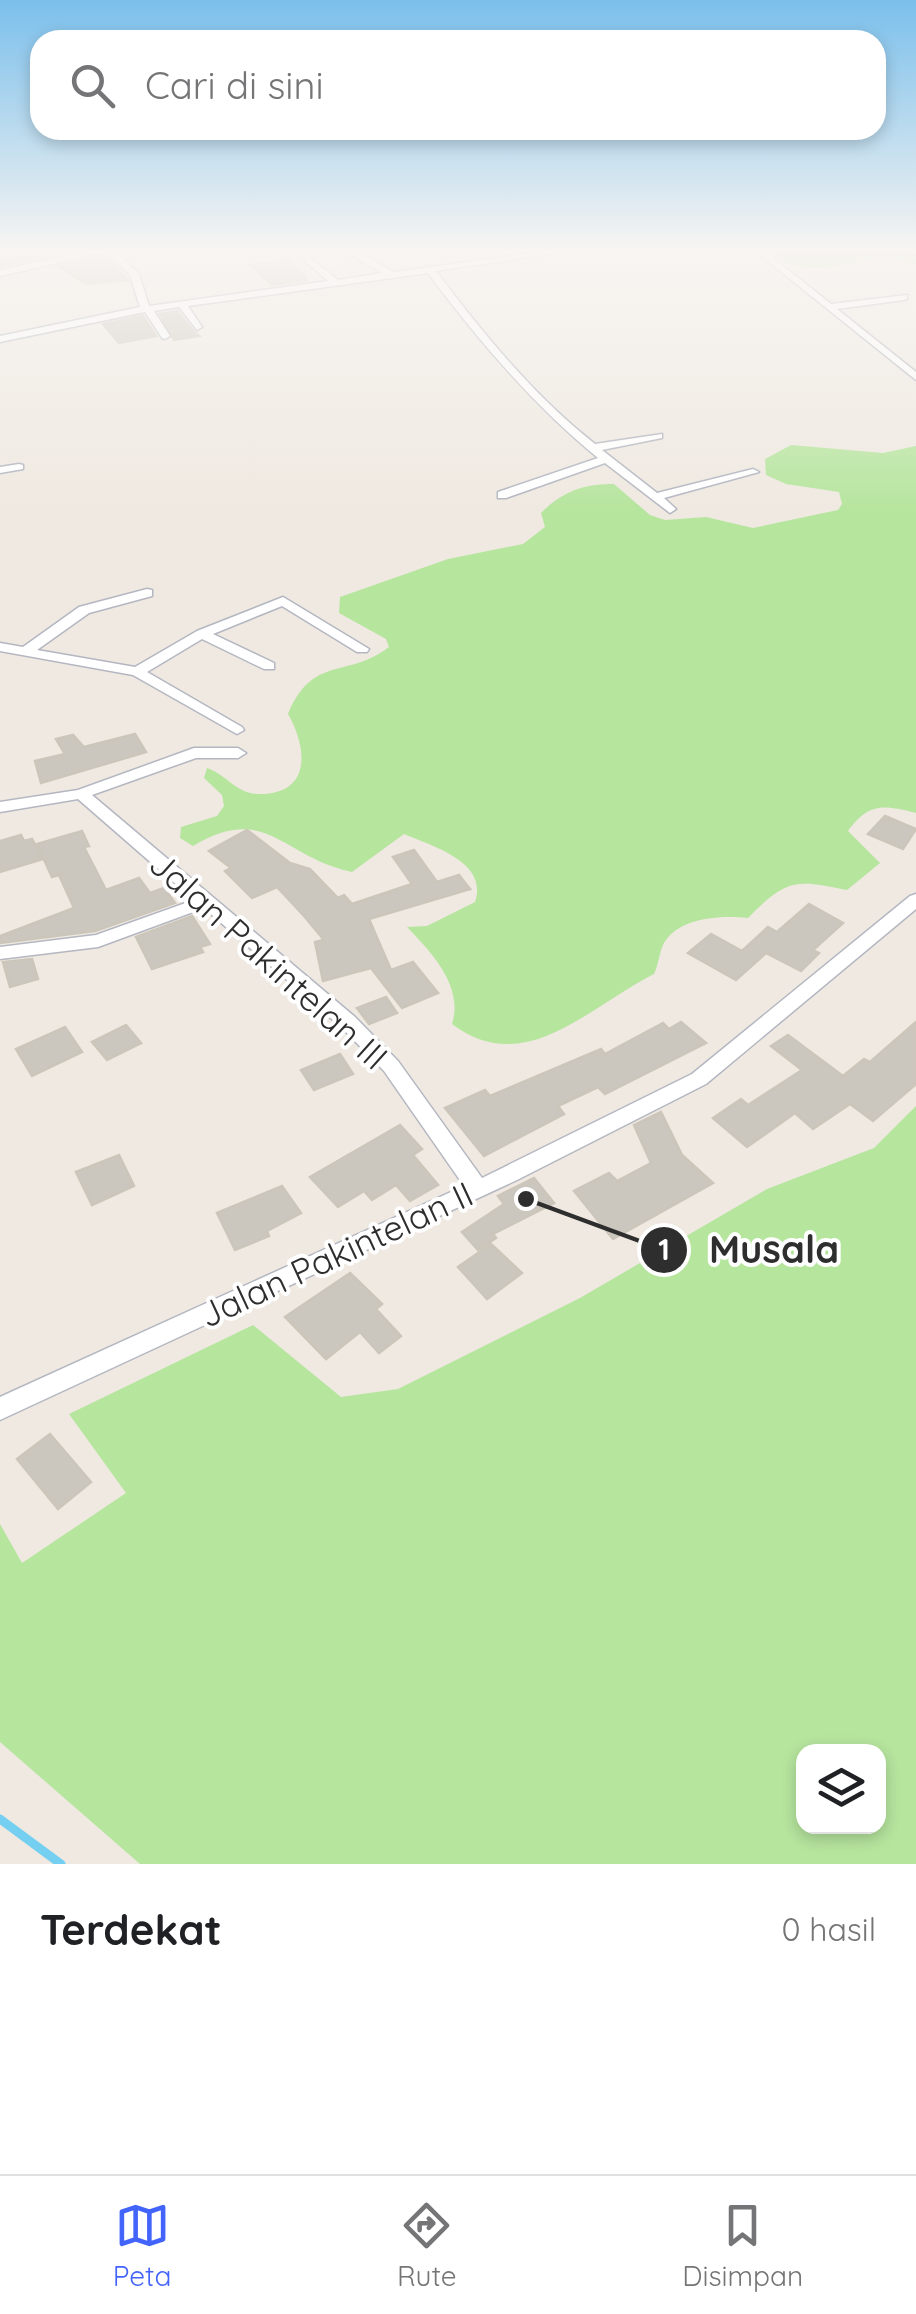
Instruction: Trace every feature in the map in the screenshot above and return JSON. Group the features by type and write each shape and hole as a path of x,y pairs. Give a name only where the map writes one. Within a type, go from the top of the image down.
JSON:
{"street":[{"path":"482,337 564,425 670,509"},
{"path":"868,337 916,377"},
{"path":"593,448 658,436"},
{"path":"502,495 606,459"},
{"path":"0,470 19,467"},
{"path":"654,497 754,472"},
{"path":"26,652 84,610 148,593"},
{"path":"137,672 202,634 282,601 362,649"},
{"path":"202,634 269,666"},
{"path":"0,646 137,672 237,730"},
{"path":"0,807 80,794 194,753 238,753"},
{"name":"Jalan Pakintelan III","path":"80,794 348,1022 392,1066 478,1189"},
{"path":"0,952 98,941 207,901"},
{"name":"Jalan Pakintelan II","path":"0,1408 478,1189 699,1079 912,908"}],"green space":[{"path":"791,445 883,453 916,446 916,813 878,808 856,822 848,831 880,863 847,890 815,884 792,885 772,896 748,918 690,923 664,943 654,974 556,1032 531,1041 505,1044 479,1039 452,1024 453,996 449,983 435,959 407,927 427,926 475,902 474,876 455,858 404,834 352,872 328,865 257,831 239,829 193,846 180,838 181,827 217,816 224,806 222,795 204,778 207,768 256,794 274,793 296,779 301,755 288,714 298,695 320,675 374,657 389,647 386,639 339,613 340,597 448,559 523,544 545,527 541,513 549,506 565,494 593,485 614,484 650,515 665,520 706,517 753,528 838,510 842,504 839,492 786,484 766,475 765,459"},
{"path":"916,1106 916,1864 140,1864 0,1742 0,1524 22,1563 126,1493 69,1414 253,1325 341,1397 398,1389 580,1298 767,1189 874,1148"}],"building":[{"path":"114,337 151,337 119,343"},
{"path":"135,734 146,752 41,783 35,761 65,754 56,739 73,735 84,747"},
{"path":"885,816 916,829 903,849 868,834"},
{"path":"247,830 290,863 310,869 338,898 344,895 352,904 412,884 393,857 414,850 437,882 459,875 470,889 369,919 391,970 413,962 438,993 402,1008 371,968 323,981 315,942 324,940 304,916 277,887 252,898 225,871 231,868 209,851"},
{"path":"82,831 89,846 84,847 106,890 139,878 150,893 164,888 175,903 95,931 0,943 0,936 74,908 59,875 52,877 37,844"},
{"path":"21,835 24,841 32,839 43,859 0,872 0,841"},
{"path":"809,904 843,923 813,950 819,953 801,971 766,953 736,980 688,953 711,934 742,951 768,927 777,932"},
{"path":"192,916 210,944 200,947 203,952 152,969 136,937"},
{"path":"32,959 38,979 10,987 3,962"},
{"path":"386,997 397,1013 369,1024 357,1008"},
{"path":"681,1022 706,1043 605,1094 598,1087 558,1106 564,1114 484,1156 445,1108 485,1090 490,1096 601,1049 605,1054 663,1023 669,1029"},
{"path":"916,1022 916,1084 873,1121 850,1104 813,1129 795,1113 747,1147 713,1118 741,1099 748,1105 802,1070 771,1046 788,1035 843,1076 864,1059 870,1062"},
{"path":"126,1025 141,1043 107,1060 92,1042"},
{"path":"65,1027 82,1052 32,1076 16,1049"},
{"path":"340,1054 353,1074 314,1090 301,1070"},
{"path":"661,1112 682,1155 713,1183 613,1239 574,1191 609,1173 617,1181 651,1163 634,1125"},
{"path":"400,1125 422,1149 413,1155 438,1185 410,1201 396,1185 372,1200 364,1191 338,1207 310,1177"},
{"path":"119,1155 134,1186 92,1205 76,1172"},
{"path":"534,1178 554,1203 493,1234 496,1238 478,1250 462,1232 504,1204 498,1196"},
{"path":"282,1186 301,1213 267,1231 269,1236 235,1250 217,1213"},
{"path":"491,1244 522,1273 487,1299 458,1267"},
{"path":"350,1273 382,1304 376,1309 401,1336 379,1353 360,1332 326,1359 285,1317"},
{"path":"50,1434 91,1482 58,1509 17,1459"}],"waterway":[{"path":"0,1819 61,1864"}],"place":[{"name":"Musala","path":"526,1199"}]}
